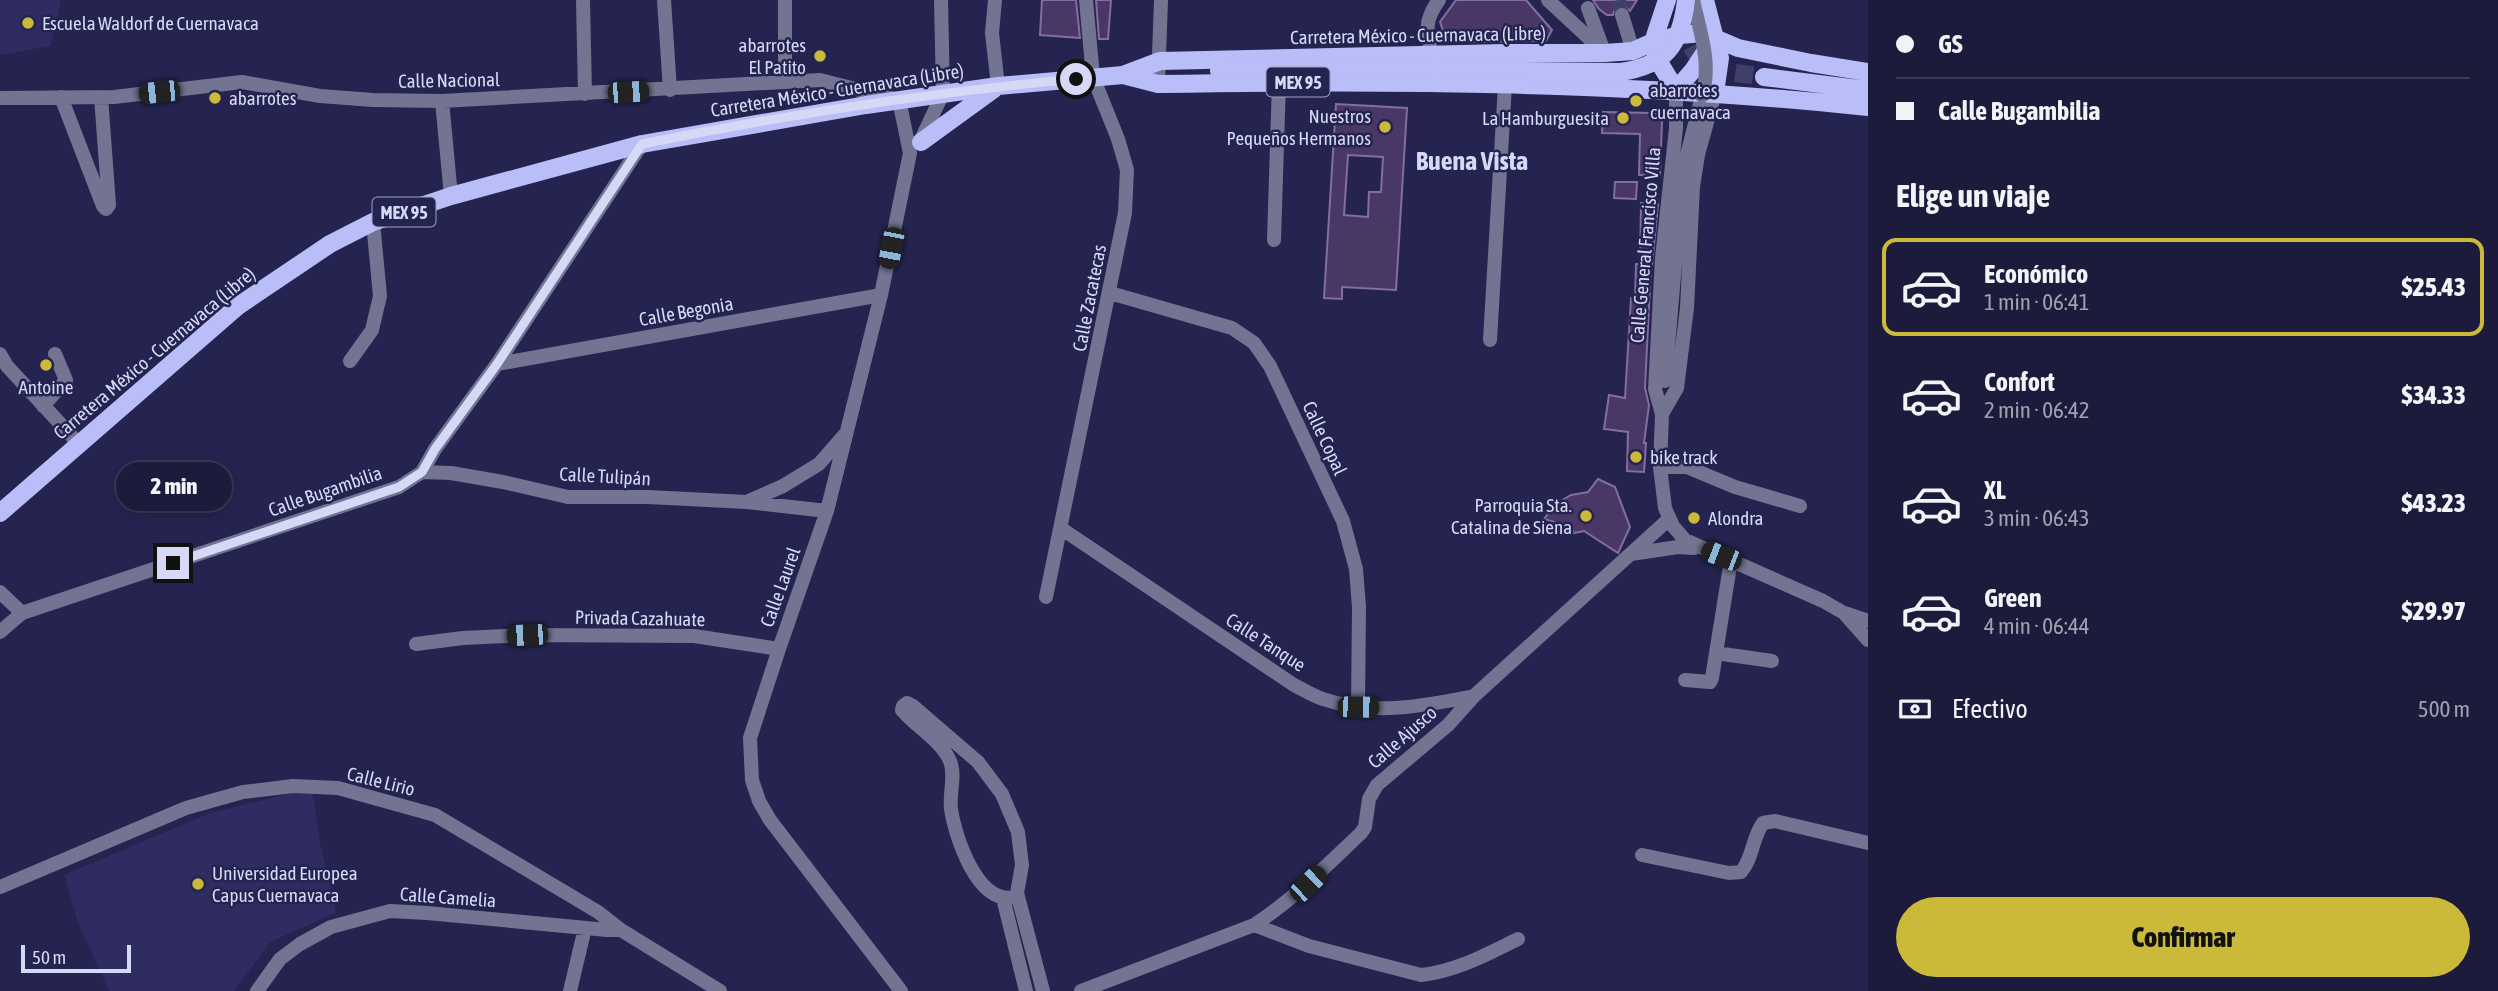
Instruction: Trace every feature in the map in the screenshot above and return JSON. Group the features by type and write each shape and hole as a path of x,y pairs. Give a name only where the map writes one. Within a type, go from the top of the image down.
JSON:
{"main road":[{"path":"1159,73 1638,70 1651,65 1669,51 1683,24 1686,0"},
{"path":"1676,90 1657,59 1653,42 1665,7 1677,19 1686,15 1699,0"},
{"path":"1705,0 1720,58 1715,93"},
{"name":"Carretera México - Cuernavaca (Libre)","path":"0,513 238,306 330,244 373,222 451,196 642,144 775,119 998,86 1093,77 1432,56 1605,53 1633,51 1653,42 1692,33 1714,37"},
{"path":"1676,90 1694,69 1714,37"},
{"name":"MEX 95","path":"1714,37 1738,48 1868,72"},
{"path":"1676,90 1738,48"},
{"path":"1586,88 1603,75 1607,62 1605,53"},
{"name":"Carretera México - Cuernavaca (Libre)","path":"1159,73 1279,82 1438,83 1676,90"},
{"path":"1764,77 1868,90"},
{"path":"915,148 998,86"},
{"name":"MEX 95","path":"1676,90 1868,107"}],"street":[{"path":"583,0 585,94"},
{"path":"664,0 670,90"},
{"path":"785,82 786,0"},
{"path":"941,0 943,93"},
{"path":"995,0 992,33 998,86"},
{"name":"Calle Zacatecas","path":"1046,597 1125,213 1127,170 1118,138 1093,77 1086,0"},
{"path":"1159,73 1161,0"},
{"path":"1438,83 1427,22 1429,13 1439,0"},
{"path":"1548,0 1605,53"},
{"path":"1662,414 1683,171 1704,92 1706,72 1703,37 1693,0"},
{"path":"1588,8 1605,53"},
{"path":"1622,15 1633,51"},
{"name":"Calle Nacional","path":"0,98 101,97 242,82 320,96 442,101 820,80 899,100"},
{"path":"1274,240 1279,82"},
{"path":"1490,340 1505,85"},
{"name":"Calle General Francisco Villa","path":"1669,519 1660,467 1662,414 1655,389 1662,258 1676,128 1676,90"},
{"name":"Calle Laurel","path":"901,991 770,820 759,801 752,780 750,738 827,511 915,148 943,93"},
{"name":"Calle General Francisco Villa","path":"1662,414 1677,388 1687,308 1693,187 1698,155 1715,93"},
{"path":"61,97 106,209 108,205 101,97"},
{"name":"Calle Laurel","path":"899,100 915,148"},
{"path":"442,101 451,196"},
{"name":"Calle Bugambilia","path":"22,613 399,487 422,472 435,449 497,364 642,144"},
{"path":"350,361 372,330 380,296 373,222"},
{"name":"Calle Copal","path":"1110,293 1232,328 1254,343 1270,366 1343,521 1356,569 1359,607 1358,707"},
{"name":"Calle Begonia","path":"497,364 881,295"},
{"path":"0,354 7,366 78,443"},
{"path":"44,406 66,380 55,354"},
{"name":"Calle Tulipán","path":"747,502 783,486 818,464 849,429"},
{"path":"1660,467 1687,467 1735,487 1800,506"},
{"name":"Calle Tulipán","path":"422,472 451,473 568,497 648,497 747,502 827,511"},
{"path":"1669,519 1685,540 1700,548 1823,601 1844,613 1868,621"},
{"name":"Calle Ajusco","path":"1081,991 1254,925 1275,911 1308,884 1361,833 1365,827 1369,799 1377,785 1448,725 1474,696 1669,519"},
{"name":"Calle Tanque","path":"1062,529 1294,685 1322,699 1358,707 1409,707 1474,696"},
{"path":"1630,554 1678,547 1700,548"},
{"path":"1685,680 1710,682 1731,560"},
{"path":"0,592 22,613 0,632"},
{"path":"1844,613 1868,640"},
{"name":"Privada Cazahuate","path":"416,644 463,638 527,635 694,636 779,649"},
{"path":"1716,653 1772,660"},
{"path":"953,773 950,760 943,749 902,710 907,703 978,762 1002,794 1018,832 1022,865 1017,893 1043,991"},
{"path":"978,762 965,761 958,764 953,773 951,808 964,855 981,882 1003,898 1026,991"},
{"name":"Calle Lirio","path":"0,887 186,808 243,792 293,786 338,788 435,815 598,912 621,930 720,991"},
{"path":"1642,855 1729,873 1741,872 1747,864 1758,830 1763,823 1775,821 1868,843"},
{"path":"1003,898 1014,897 1017,893"},
{"name":"Calle Camelia","path":"257,991 281,959 300,944 331,927 390,911 621,930"},
{"path":"1254,925 1309,946 1421,975 1440,973 1466,964 1518,939"},
{"path":"570,991 585,928"}],"shaded area":[{"name":"Escuela Waldorf de Cuernavaca","path":"0,0 61,0 51,46 0,55"},
{"name":"Universidad Europea Capus Cuernavaca","path":"312,788 321,848 336,913 270,942 234,991 109,991 77,920 64,875 210,813"}],"building":[{"path":"1042,0 1076,0 1080,38 1040,35"},
{"path":"1096,0 1111,0 1108,39 1099,39"},
{"path":"1456,0 1526,0 1552,30 1546,41 1447,42 1440,22"},
{"path":"1593,0 1637,0 1630,11 1625,6 1620,6 1615,9 1613,15 1607,15"},
{"path":"1336,104 1407,108 1396,290 1342,287 1342,299 1324,298","holes":["1348,155 1383,157 1381,192 1369,192 1368,217 1344,215"]},
{"path":"1603,112 1656,113 1662,121 1660,175 1639,175 1640,134 1602,133"},
{"path":"1615,182 1637,182 1636,199 1614,198"},
{"path":"1641,203 1658,204 1652,265 1640,264"},
{"path":"1636,264 1651,265 1645,388 1649,405 1644,443 1644,472 1627,471 1628,432 1604,429 1609,395 1625,398 1631,298 1635,298"},
{"name":"Parroquia Sta. Catalina de Siena","path":"1598,479 1615,487 1630,527 1618,553 1584,531 1574,533 1571,527 1544,519 1556,504 1571,495 1588,492"}],"tunnel":[{"path":"1619,0 1622,15"},
{"path":"1682,21 1694,51 1701,60 1720,70 1764,77"}],"place":[{"name":"Escuela Waldorf de Cuernavaca","path":"28,23"},
{"name":"abarrotes El Patito","path":"820,56"},
{"name":"abarrotes","path":"215,98"},
{"name":"abarrotes cuernavaca","path":"1636,101"},
{"name":"La Hamburguesita","path":"1623,118"},
{"name":"Nuestros Pequeños Hermanos","path":"1385,127"},
{"name":"Antoine","path":"46,365"},
{"name":"bike track","path":"1636,457"},
{"name":"Parroquia Sta. Catalina de Siena","path":"1586,516"},
{"name":"Alondra","path":"1694,518"},
{"name":"Universidad Europea Capus Cuernavaca","path":"198,884"}],"district":[{"name":"Buena Vista","path":"1472,161"}],"route":[{"path":"173,563 399,487 422,472 435,449 497,364 642,144 866,104 998,86 1076,79"}]}
